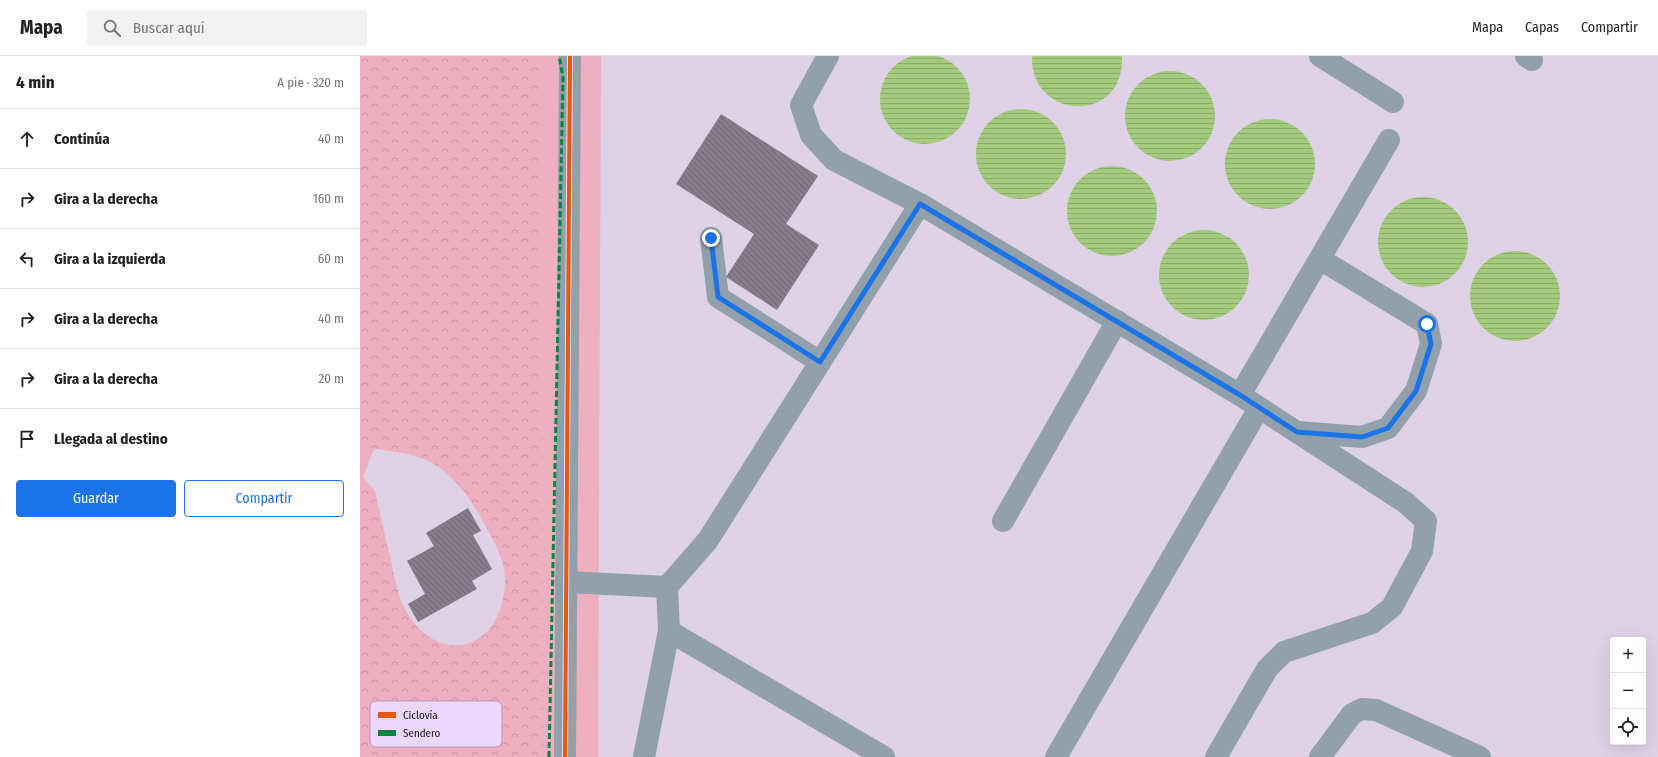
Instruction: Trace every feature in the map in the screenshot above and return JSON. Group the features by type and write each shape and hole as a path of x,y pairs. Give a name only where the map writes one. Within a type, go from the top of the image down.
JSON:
{"street":[{"path":"565,757 570,56"},
{"path":"828,56 801,105 811,135 834,160 920,204 1240,395 1406,503 1426,521 1422,551 1392,607 1372,623 1284,652 1267,669 1216,757"},
{"path":"1320,56 1393,102"},
{"path":"1240,395 1389,140"},
{"path":"644,757 669,631 667,587 708,540 920,204"},
{"path":"711,238 718,297 820,362"},
{"path":"1297,432 1362,437 1388,428 1416,391 1431,344 1427,324 1320,259"},
{"path":"1003,521 1117,321"},
{"path":"1056,757 1260,408"},
{"path":"566,582 667,587"},
{"path":"669,631 884,757"},
{"path":"1320,757 1352,714 1362,709 1376,710 1480,757"}],"green space":[{"path":"360,56 536,56 542,91 543,757 360,757 360,477 363,477 375,491 396,584 402,603 415,624 431,638 448,645 464,644 480,638 493,625 502,605 505,580 500,555 489,532 467,495 455,481 434,464 418,457 360,446"},
{"path":"536,56 601,56 598,757 543,757 542,91"},
{"path":"360,446 374,449 363,477 360,477"}],"shaded area":[{"path":"925,54 942,58 957,67 966,82 970,99 966,116 957,131 942,140 925,144 908,140 893,131 884,116 880,99 884,82 893,67 908,58"},
{"path":"1032,56 1122,56 1122,68 1114,88 1103,99 1088,105 1072,106 1057,101 1044,91 1035,76"},
{"path":"1170,71 1187,74 1202,84 1212,99 1215,116 1212,133 1202,148 1187,158 1170,161 1153,158 1138,148 1128,133 1125,116 1128,99 1138,84 1153,74"},
{"path":"1021,109 1038,112 1053,122 1063,137 1066,154 1063,171 1053,186 1038,196 1021,199 1004,196 989,186 979,171 976,154 979,137 989,122 1004,112"},
{"path":"1270,119 1287,122 1302,132 1312,147 1315,164 1312,181 1302,196 1287,206 1270,209 1253,206 1238,196 1228,181 1225,164 1228,147 1238,132 1253,122"},
{"path":"1112,166 1129,169 1144,179 1154,194 1157,211 1154,228 1144,243 1129,253 1112,256 1095,253 1080,243 1070,228 1067,211 1070,194 1080,179 1095,169"},
{"path":"1423,197 1440,200 1455,210 1465,225 1468,242 1465,259 1455,274 1440,284 1423,287 1406,284 1391,274 1381,259 1378,242 1381,225 1391,210 1406,200"},
{"path":"1204,230 1221,233 1236,243 1246,258 1249,275 1246,292 1236,307 1221,317 1204,320 1187,317 1172,307 1162,292 1159,275 1162,258 1172,243 1187,233"},
{"path":"1515,251 1532,254 1547,264 1557,279 1560,296 1557,313 1547,328 1532,338 1515,341 1498,338 1483,328 1473,313 1470,296 1473,279 1483,264 1498,254"}],"building":[{"path":"721,114 818,176 786,224 819,245 777,310 726,277 754,234 676,184"},
{"path":"468,508 481,531 473,535 492,569 472,581 477,589 418,622 408,604 425,594 407,561 434,546 426,533"}],"marked path":[{"path":"549,757 563,77 559,56"}],"cycle path":[{"path":"565,757 570,56"}],"route":[{"path":"711,238 718,297 820,362 920,204 1240,395 1297,432 1362,437 1388,428 1416,391 1431,344 1427,324"}]}
